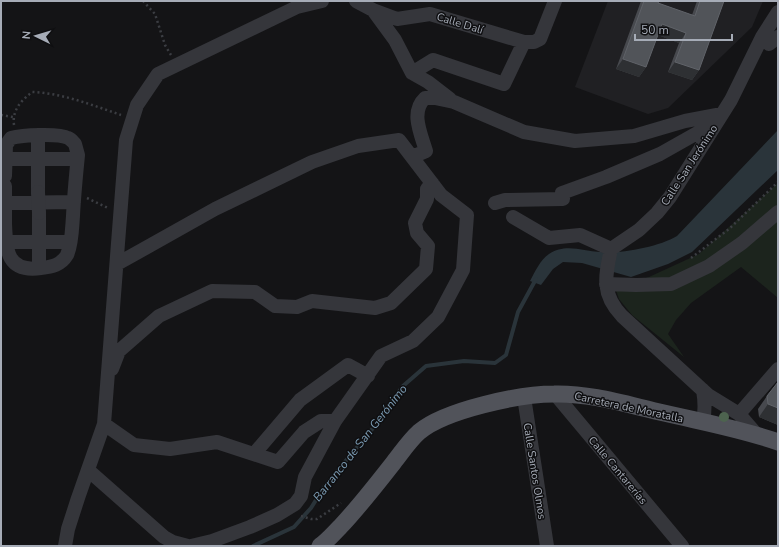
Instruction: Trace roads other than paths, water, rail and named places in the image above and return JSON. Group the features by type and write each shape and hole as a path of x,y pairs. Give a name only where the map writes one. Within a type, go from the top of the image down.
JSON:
{"main road":[{"name":"Carretera de Moratalla","path":"320,546 357,509 410,442 420,432 441,419 464,410 524,397 555,394 598,399 704,418 727,428 778,442"}],"street":[{"path":"65,546 68,529 104,424 126,140 137,105 158,74 297,7 322,1"},
{"name":"Calle Dalí","path":"356,1 373,10 397,19 430,14 524,42"},
{"path":"412,73 433,60 504,84 524,42 534,42 540,39 555,1"},
{"path":"373,10 395,40 412,73 428,82 454,102"},
{"name":"Calle San Jerónimo","path":"611,251 639,230 657,213 670,196 731,100 762,37 778,12"},
{"path":"762,37 769,44 778,37"},
{"path":"412,157 426,151 418,122 417,111 421,102 425,98 435,98 454,102 524,132 575,141 634,136 685,121 722,114"},
{"path":"495,203 505,200 563,199 562,193 606,177 660,154 699,132 714,127"},
{"path":"38,135 39,268"},
{"path":"38,135 67,137 76,144 77,159 74,206 70,242 67,254 62,261 52,267 39,268 22,267 14,263 9,255 6,242 5,203 6,145 11,138 38,135"},
{"path":"117,264 215,209 312,162 358,146 399,140 441,195 467,216 463,270 438,317 413,341 381,356 335,421 305,477 301,496 295,504 277,515 250,527 212,541 191,546"},
{"path":"5,159 77,159"},
{"path":"106,386 119,351 159,316 212,291 255,292 275,306 298,307 312,301 375,308 391,303 426,268 428,246 417,233 415,223 427,199 427,189 432,183"},
{"path":"5,203 74,206"},
{"path":"607,277 636,285 671,284 709,266 742,244 778,212"},
{"path":"513,217 549,238 580,234 611,251 607,277 609,299 615,309 702,390 714,400 739,414 758,436"},
{"path":"6,242 70,242"},
{"path":"254,454 300,400 348,365 368,376"},
{"path":"739,414 778,369"},
{"path":"702,390 705,401 704,418"},
{"name":"Calle Cantarerías","path":"555,394 682,546"},
{"name":"Calle Santos Olmos","path":"524,397 547,546"},
{"path":"704,418 709,407 717,404 723,404"},
{"path":"727,428 736,429 740,427 742,420 739,414"},
{"path":"104,424 134,445 170,449 217,442 278,462 304,432 321,421 335,421"},
{"path":"88,470 164,536 173,542 188,546"}],"waterway":[{"name":"Barranco de San Gerónimo","path":"253,546 294,527 311,508 324,487 373,428 403,386 426,366 464,361 495,363 506,355 518,312 536,279"}]}
